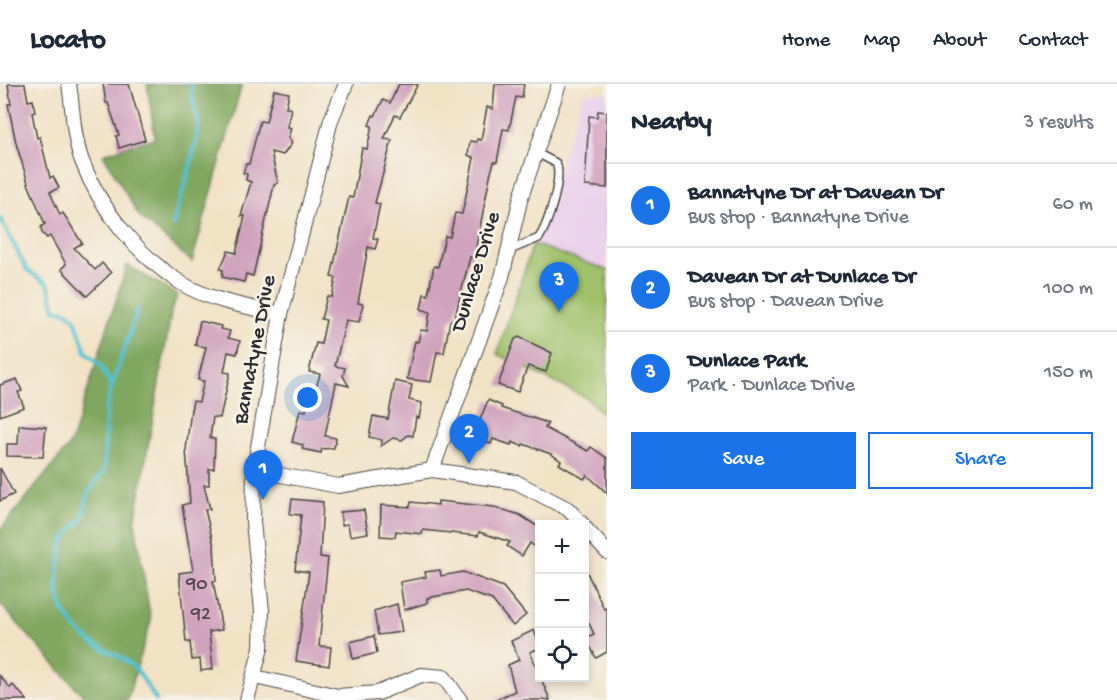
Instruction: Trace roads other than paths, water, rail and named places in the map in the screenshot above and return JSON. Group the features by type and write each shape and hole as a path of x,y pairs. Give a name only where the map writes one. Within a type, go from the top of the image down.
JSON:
{"street":[{"path":"69,84 81,159 97,194 131,242 182,284 223,301 281,314"},
{"name":"Bannatyne Drive","path":"247,700 261,648 262,611 253,522 254,470 281,314 331,120 346,84"},
{"name":"Dunlace Drive","path":"432,470 510,250 521,197 559,84"},
{"path":"254,470 338,486 432,470 516,482 568,509 578,520"},
{"path":"589,532 607,552"},
{"path":"255,677 338,696 378,693 421,675 444,677 460,700"}],"lane":[{"path":"510,250 539,238 546,225 558,178 556,163 535,152"}],"waterway":[{"path":"173,225 191,163 198,125 191,90 192,84"},
{"path":"0,218 27,270 48,284 55,309 68,312 75,319 86,352 101,366 111,385"},
{"path":"138,309 111,388 106,411 104,471 88,493 82,520 69,532 62,546 57,586 63,611 77,630 92,643 124,659 138,671 156,700"}],"place":[{"name":"Dunlace Park","path":"559,312"},
{"name":"Davean Dr at Dunlace Dr","path":"469,464"},
{"name":"Bannatyne Dr at Davean Dr","path":"263,500"}]}
